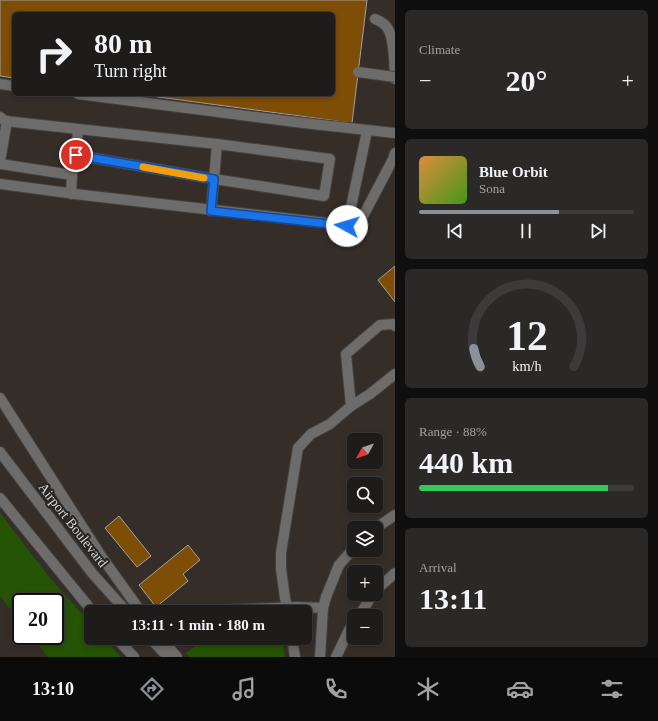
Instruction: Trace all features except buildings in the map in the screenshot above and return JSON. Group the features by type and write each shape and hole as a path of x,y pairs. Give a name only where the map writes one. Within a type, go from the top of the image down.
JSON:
{"street":[{"path":"358,72 395,78 392,44 389,30 381,22 375,19"},
{"path":"0,84 12,86"},
{"path":"94,96 367,131 395,133"},
{"path":"72,175 0,163 4,119 330,159 324,196 76,155"},
{"path":"71,194 78,129"},
{"path":"347,226 367,131"},
{"path":"211,211 217,144"},
{"path":"0,184 211,211 353,226 360,222 395,153"},
{"path":"351,406 346,354 380,325 393,324 395,326"},
{"path":"286,605 281,569 281,552 298,448 311,434 330,424 351,406 370,394 395,374"},
{"path":"0,398 101,556 136,605"},
{"name":"Airport Boulevard","path":"0,452 92,573 121,605"},
{"path":"0,498 87,605"},
{"path":"383,523 395,514"},
{"path":"320,657 323,608 339,565 347,556"},
{"path":"383,584 395,573"},
{"path":"312,608 323,608"},
{"path":"336,657 347,634"},
{"path":"123,645 134,657"},
{"path":"157,645 168,657"},
{"path":"167,645 176,657"},
{"path":"293,645 295,657"}],"shaded area":[{"path":"0,0 395,0 395,657 0,657"}],"green space":[{"path":"0,513 63,593 12,593 12,611 0,596"},
{"path":"64,594 84,616 84,645 110,645 121,657 48,657 39,645 64,645"},
{"path":"197,645 283,645 285,657 190,657 186,653"}],"slow traffic":[{"path":"143,167 204,178"}],"route":[{"path":"76,155 214,179 211,211 347,226"}]}
